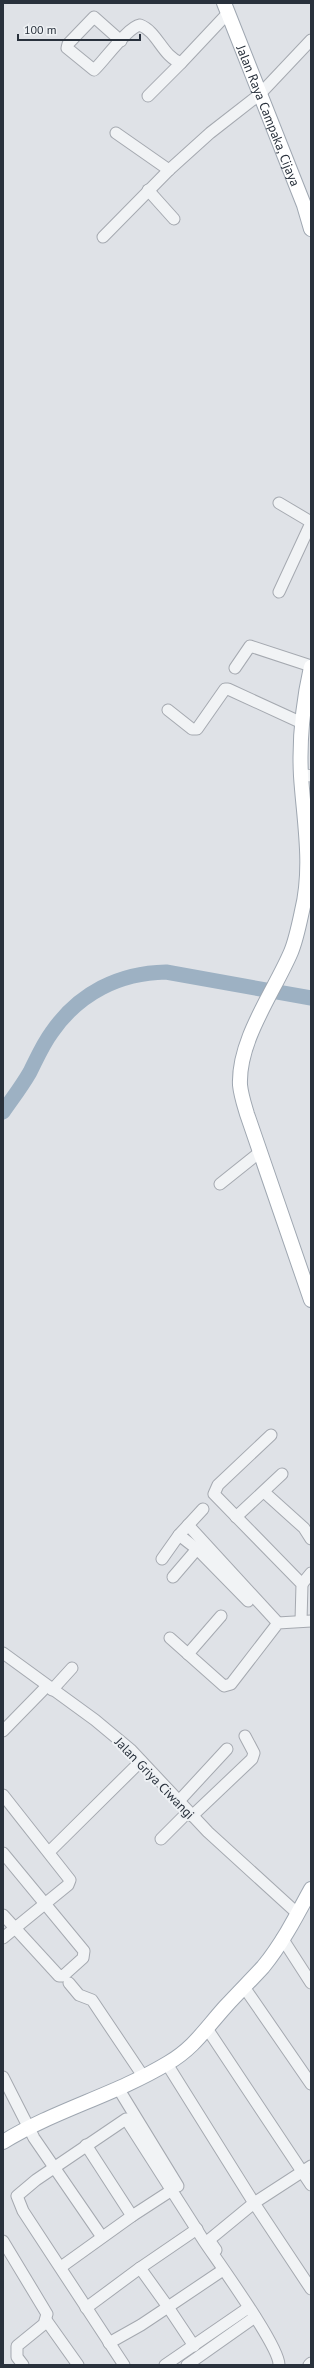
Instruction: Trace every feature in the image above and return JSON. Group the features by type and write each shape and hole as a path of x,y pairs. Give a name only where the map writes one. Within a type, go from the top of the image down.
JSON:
{"main road":[{"name":"Jalan Raya Campaka, Cijaya","path":"226,8 304,205 311,229"},
{"path":"311,667 302,722 309,844 303,910 291,951 253,1031 242,1068 240,1083 247,1114 311,1300"},
{"path":"3,2142 28,2126 118,2088 167,2064 186,2051 208,2030 244,1987 264,1966 298,1914 311,1889"}],"street":[{"path":"148,96 181,63 226,8"},
{"path":"121,41 94,17 68,44 67,48 94,70 121,41 132,28 143,26 148,29 173,59 181,63"},
{"path":"103,237 169,170 220,125 260,94 311,40"},
{"path":"116,133 169,170"},
{"path":"148,190 174,219"},
{"path":"279,503 311,523 279,592"},
{"path":"235,668 250,646 311,667"},
{"path":"168,710 192,729 197,729 225,689 228,689 302,722"},
{"path":"220,1184 260,1152"},
{"path":"170,1638 224,1686 229,1686 276,1625 306,1621 302,1584 217,1499 215,1489 271,1435"},
{"path":"236,1517 282,1474"},
{"path":"264,1492 304,1528 311,1539"},
{"path":"162,1559 179,1535 203,1509"},
{"path":"188,1525 276,1625"},
{"path":"179,1535 197,1549 276,1625"},
{"path":"173,1577 197,1549"},
{"path":"302,1584 311,1573"},
{"path":"188,1654 221,1616"},
{"name":"Jalan Griya Ciwangi","path":"3,1653 95,1720 141,1761 190,1814 298,1914"},
{"path":"3,1731 72,1668"},
{"path":"161,1839 252,1759 254,1753 245,1736"},
{"path":"178,1802 227,1749"},
{"path":"49,1852 141,1761"},
{"path":"3,1795 70,1880 68,1885 3,1938"},
{"path":"3,1853 44,1905 84,1951 83,1958 63,1976 56,1974 3,1915"},
{"path":"282,1938 311,1983"},
{"path":"69,1984 79,1995 92,2000 142,2076"},
{"path":"244,1987 311,2084"},
{"path":"208,2030 307,2169 311,2185"},
{"path":"167,2064 254,2203 311,2289"},
{"path":"3,2076 28,2126 54,2169 102,2237"},
{"path":"118,2088 251,2312 276,2351 279,2358 279,2365"},
{"path":"124,2365 23,2211 17,2196 20,2192 86,2145 126,2119 197,2230 227,2270"},
{"path":"86,2145 132,2216"},
{"path":"209,2240 254,2203 307,2169"},
{"path":"61,2267 132,2216 172,2190"},
{"path":"86,2308 140,2268 197,2230"},
{"path":"3,2241 46,2311 46,2320 44,2324 17,2346 18,2356 23,2365"},
{"path":"140,2268 194,2346"},
{"path":"109,2343 141,2325 227,2270"},
{"path":"165,2365 251,2312"},
{"path":"187,2365 203,2361 251,2312"},
{"path":"46,2320 78,2365"}],"waterway":[{"path":"3,1112 27,1077 43,1046 63,1018 88,996 116,981 132,976 166,972 311,998"}]}
